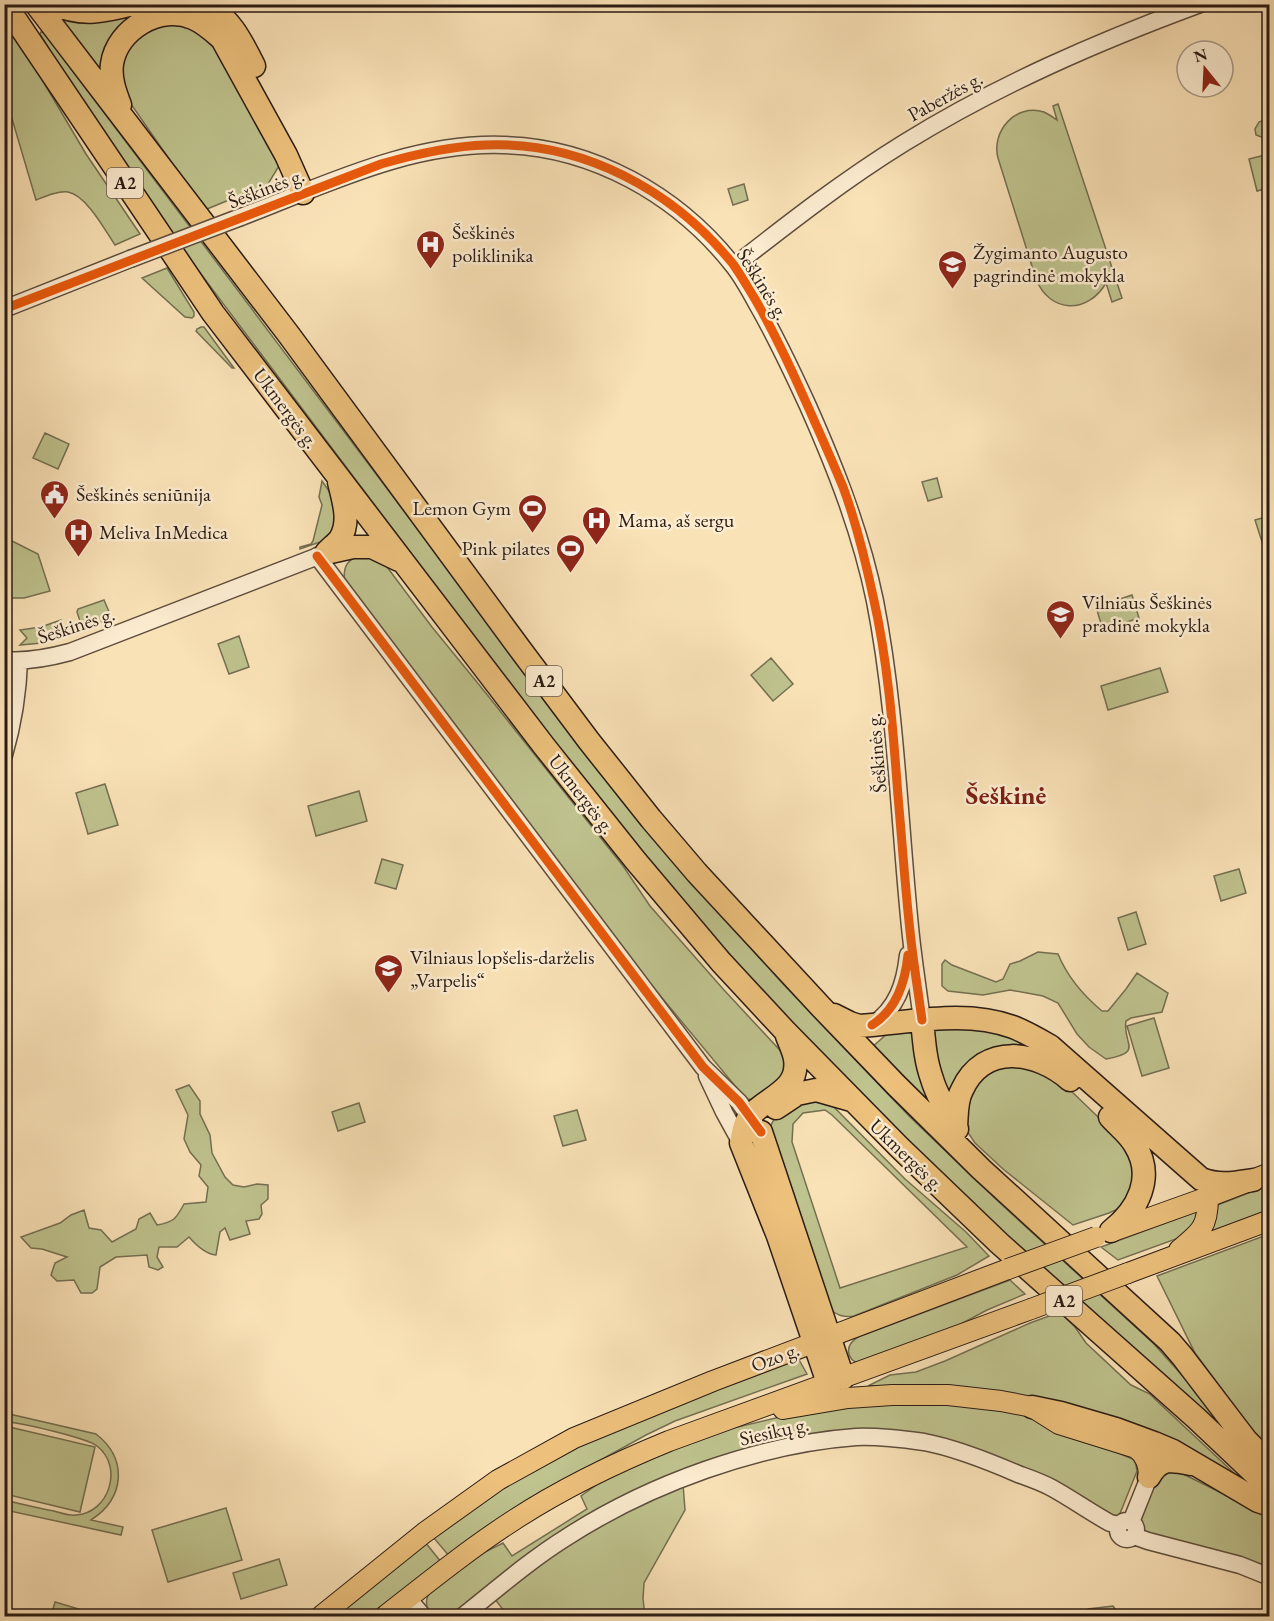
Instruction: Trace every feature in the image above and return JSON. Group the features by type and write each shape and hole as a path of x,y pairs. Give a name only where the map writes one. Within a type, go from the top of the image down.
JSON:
{"highway":[{"name":"Ukmergės g.","path":"5,4 213,313 635,860 722,962 852,1101 999,1243 1196,1418 1269,1488"},
{"name":"Ukmergės g.","path":"36,4 289,335 589,741 651,819 697,873 822,1008 981,1169 1170,1342 1246,1440 1269,1464"},
{"path":"56,4 79,12 95,12 133,4"},
{"path":"203,4 218,13 238,34 309,191"},
{"path":"129,125 115,93 112,79 111,67 120,43 136,26 147,20 170,14 181,14 193,18 209,26 222,39 292,167 309,191"},
{"path":"321,554 340,539 346,520 337,475"},
{"path":"321,554 353,547 372,547 403,562"},
{"path":"822,1008 859,1026 922,1020 972,1019 1011,1026 1050,1046 1204,1188 1212,1184 1229,1184 1261,1177"},
{"path":"922,1020 924,1047 932,1080 939,1097 981,1169"},
{"path":"786,1032 795,1059 795,1075 788,1087 741,1143 822,1339"},
{"path":"956,1127 961,1091 978,1068 989,1061 1011,1055 1040,1061 1057,1071 1096,1103 1120,1127 1135,1145 1143,1165 1142,1188 1137,1204 1122,1223 1104,1234"},
{"path":"755,1124 766,1120 778,1106 797,1094 816,1090 852,1101"},
{"path":"755,1124 835,1380"},
{"path":"1032,1407 1116,1429 1154,1443 1173,1451 1192,1464 1269,1505"},
{"path":"1149,1477 1153,1469 1163,1462 1175,1461 1192,1464"}],"main road":[{"name":"Ozo g.","path":"321,1617 424,1533 498,1480 574,1438 644,1408 822,1339 1104,1234 1204,1188"},
{"path":"1170,1258 1195,1237 1205,1224 1208,1211 1204,1188"},
{"path":"385,1617 451,1564 514,1520 562,1491 614,1464 669,1441 1269,1220"},
{"path":"742,1415 848,1398 892,1395 948,1395 1001,1401 1032,1407 1059,1424 1136,1448 1146,1458 1149,1477"}],"street":[{"name":"Paberžės g.","path":"734,266 812,205 903,144 955,114 1080,50 1200,4"},
{"name":"Šeškinės g.","path":"4,309 381,164 444,148 503,145 558,150 602,166 645,187 675,208 700,229 734,266 767,321 844,489 861,544 874,597 887,672 910,931 922,1020"},
{"name":"Šeškinės g.","path":"12,660 37,660 70,652 321,554"},
{"path":"321,554 703,1066 739,1102 755,1124"},
{"path":"4,755 13,723 18,686 12,660"},
{"path":"872,1025 887,1013 902,987 906,974 910,931"},
{"path":"703,1066 741,1143"},
{"name":"Siesikų g.","path":"463,1617 533,1560 566,1537 635,1499 690,1476 768,1452 858,1437 916,1441 958,1451 1050,1487 1110,1523 1128,1528 1148,1541 1240,1564 1269,1577"},
{"path":"1128,1528 1149,1477"},
{"path":"408,1598 423,1617"}],"green space":[{"path":"155,4 186,5 228,40 158,7 104,78 56,14 121,13"},
{"path":"4,19 86,154 140,234 115,245 88,206 75,195 60,192 36,200 5,95"},
{"path":"163,20 206,33 262,124 279,166 268,184 207,209 124,94 121,86 123,51"},
{"path":"41,32 615,789 712,905 784,985 910,1117 1153,1343 1190,1384 1228,1434 994,1225 935,1169 767,997 662,878 559,750 116,161 40,34"},
{"path":"1058,104 1122,298 1112,302 1106,283 1098,293 1080,305 1060,304 1050,299 1042,290 1036,279 998,158 998,139 1008,122 1015,116 1033,110 1044,112 1057,120 1053,106"},
{"path":"1264,120 1270,122 1269,136 1264,138 1256,135 1255,129 1259,122"},
{"path":"1269,154 1269,188 1257,191 1249,159"},
{"path":"744,184 748,200 733,205 728,189"},
{"path":"167,268 194,312 192,318 185,317 142,278"},
{"path":"204,327 234,368 196,331"},
{"path":"45,433 69,444 58,469 33,458"},
{"path":"937,478 942,497 928,501 922,482"},
{"path":"322,481 340,507 332,535 300,549 313,541 322,505 319,497"},
{"path":"1270,516 1269,551 1264,548 1255,520"},
{"path":"4,537 38,554 50,591 24,598 5,598"},
{"path":"363,553 381,559 432,627 623,866 650,906 789,1060 791,1067 756,1100 748,1099 741,1093 638,969 345,584 344,573 347,564"},
{"path":"1132,595 1139,618 1103,630 1096,607"},
{"path":"104,600 110,614 107,620 82,627 78,609"},
{"path":"61,620 67,636 42,643 20,645 27,638 20,630 41,627"},
{"path":"239,636 249,667 229,674 218,644"},
{"path":"771,658 793,684 773,701 751,675"},
{"path":"1160,668 1168,692 1108,710 1101,686"},
{"path":"105,784 118,825 88,834 76,793"},
{"path":"359,791 367,821 316,836 308,806"},
{"path":"382,859 403,865 396,889 375,883"},
{"path":"1239,869 1246,893 1221,901 1214,876"},
{"path":"1136,912 1146,944 1128,950 1118,918"},
{"path":"1038,952 1058,954 1077,985 1102,1011 1108,1011 1137,973 1168,993 1162,1012 1126,1021 1128,1050 1106,1059 1089,1047 1077,1034 1058,1003 1043,996 1010,990 983,995 948,991 942,986 942,964 945,960 952,965 996,982 1003,979 1010,964"},
{"path":"1154,1018 1169,1068 1142,1076 1127,1026"},
{"path":"917,1024 934,1107 871,1048 897,1025"},
{"path":"929,1026 984,1028 1042,1048 999,1053 952,1112"},
{"path":"1024,1064 1068,1088 1123,1141 1138,1170 1127,1205 1073,1225 1003,1169 975,1143 965,1128 969,1089 991,1068"},
{"path":"189,1085 200,1101 200,1114 210,1135 212,1153 225,1177 233,1185 244,1187 257,1184 268,1185 268,1199 261,1205 262,1214 259,1219 246,1221 250,1234 230,1240 225,1228 220,1232 216,1255 204,1251 189,1237 177,1247 159,1247 157,1257 163,1267 158,1270 149,1267 147,1255 116,1257 100,1267 97,1289 92,1293 81,1293 74,1280 57,1281 51,1275 55,1263 67,1257 31,1248 21,1237 60,1223 84,1210 89,1228 101,1230 112,1242 136,1229 139,1219 150,1213 157,1225 174,1219 184,1204 206,1202 208,1187 199,1176 201,1165 190,1152 184,1139 188,1115 176,1090"},
{"path":"807,1097 827,1100 905,1179 966,1232 989,1256 957,1275 854,1316 841,1316 829,1309 770,1129 775,1117 790,1105","holes":["825,1110 967,1247 840,1288 792,1142 793,1124 803,1113"]},
{"path":"359,1103 365,1122 338,1131 332,1112"},
{"path":"577,1110 586,1140 563,1146 554,1116"},
{"path":"1269,1185 1269,1212 1206,1236 1215,1222 1215,1206"},
{"path":"1201,1210 1187,1235 1118,1260 1101,1247"},
{"path":"1269,1234 1269,1453 1195,1353 1157,1276"},
{"path":"1010,1280 1025,1294 987,1310 944,1333 860,1364 849,1355 851,1344 858,1337"},
{"path":"1060,1312 1075,1327 1086,1343 1131,1385 1150,1394 1250,1488 1197,1457 905,1386 868,1386 890,1375 916,1372 945,1361"},
{"path":"798,1358 807,1374 675,1421 646,1435 539,1494 450,1557 433,1537 501,1488 599,1435"},
{"path":"872,1402 976,1405 1032,1417 1135,1460 1137,1471 1119,1516 1103,1515 939,1439 742,1453 521,1561 452,1615 433,1616 428,1610 426,1601 431,1590 477,1556 503,1543 512,1556 587,1509 581,1496 606,1478 635,1464 725,1430 805,1411"},
{"path":"5,1413 96,1434 106,1444 114,1455 117,1466 116,1490 111,1501 91,1520 123,1527 121,1535 5,1510 5,1500 68,1515 87,1512 104,1498 111,1477 110,1465 97,1446 52,1431 5,1422"},
{"path":"5,1426 95,1447 80,1512 5,1494"},
{"path":"1173,1469 1250,1507 1269,1520 1269,1569 1142,1532 1139,1522 1153,1479"},
{"path":"683,1484 685,1510 644,1583 645,1616 508,1616 494,1598 564,1545 600,1523"},
{"path":"226,1508 242,1560 168,1582 152,1530"},
{"path":"425,1542 441,1562 374,1616 332,1616"},
{"path":"279,1559 287,1585 241,1599 233,1573"},
{"path":"55,1602 102,1616 51,1616"},
{"path":"1113,1606 1120,1616 1086,1616 1088,1609"}],"cycle path":[{"path":"4,309 381,164 446,149 486,145 522,146 591,161 623,175 654,193 683,214 709,237 733,264 762,311 788,362 829,454 856,527 867,568 886,670 908,914 922,1020"},
{"path":"317,556 703,1067 739,1102 761,1132"},
{"path":"872,1025 881,1019 894,1003 905,975 908,955"}],"place":[{"name":"Šeškinės poliklinika","path":"431,270"},
{"name":"Žygimanto Augusto pagrindinė mokykla","path":"952,290"},
{"name":"Šeškinės seniūnija","path":"55,520"},
{"name":"Lemon Gym","path":"532,534"},
{"name":"Mama, aš sergu","path":"597,546"},
{"name":"Meliva InMedica","path":"78,558"},
{"name":"Pink pilates","path":"571,574"},
{"name":"Vilniaus Šeškinės pradinė mokykla","path":"1061,640"},
{"name":"Vilniaus lopšelis-darželis „Varpelis“","path":"389,994"}],"district":[{"name":"Šeškinė","path":"1006,795"}]}
